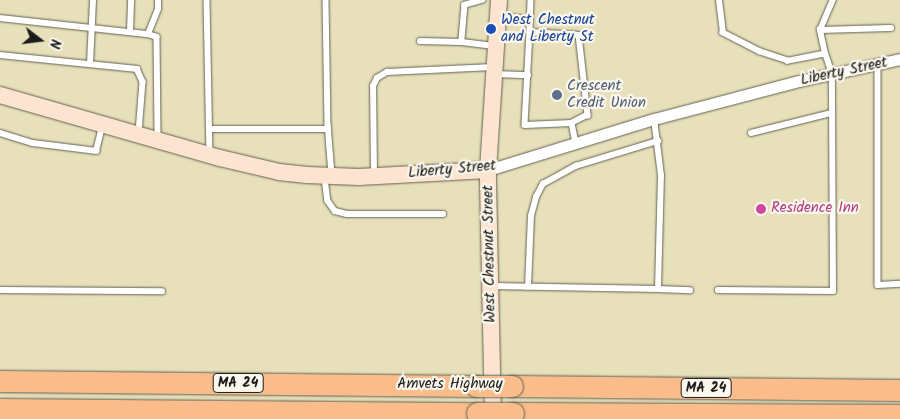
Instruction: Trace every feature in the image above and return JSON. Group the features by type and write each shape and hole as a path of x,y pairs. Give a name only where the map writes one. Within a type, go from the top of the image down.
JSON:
{"highway":[{"name":"Amvets Highway","path":"0,381 900,390"},
{"name":"Amvets Highway","path":"0,409 494,415 900,415"}],"main road":[{"name":"West Chestnut Street","path":"494,415 488,170 499,8"},
{"name":"Liberty Street","path":"0,96 265,170 328,176 374,176 488,170"}],"street":[{"name":"Liberty Street","path":"488,170 654,119 832,74 900,59"}],"lane":[{"path":"90,64 93,0"},
{"path":"130,32 131,0"},
{"path":"148,34 158,9 158,0"},
{"path":"207,0 210,156"},
{"path":"326,0 328,201 335,211 347,214 443,214"},
{"path":"462,42 465,5 482,0"},
{"path":"530,32 579,35 588,116 572,123 525,125 531,0"},
{"path":"720,0 723,33 788,61 825,54"},
{"path":"718,290 833,291 832,74 820,30 833,0"},
{"path":"499,8 530,19"},
{"path":"0,18 148,34 157,37 158,141"},
{"path":"820,30 891,28"},
{"path":"420,41 462,42 497,46"},
{"path":"0,55 137,69 143,82 139,135"},
{"path":"878,64 878,286 900,284"},
{"path":"374,176 372,86 377,78 387,72 495,70 528,74"},
{"path":"751,134 832,113"},
{"path":"654,119 661,176 658,289"},
{"path":"572,123 576,143"},
{"path":"0,133 33,143 96,151 103,125"},
{"path":"209,129 328,129"},
{"path":"528,287 531,216 536,197 543,184 576,166 658,141"},
{"path":"490,286 690,290"},
{"path":"0,290 162,291"}],"place":[{"name":"West Chestnut and Liberty St","path":"491,29"},
{"name":"Crescent Credit Union","path":"557,95"},
{"name":"Residence Inn","path":"761,209"}]}
